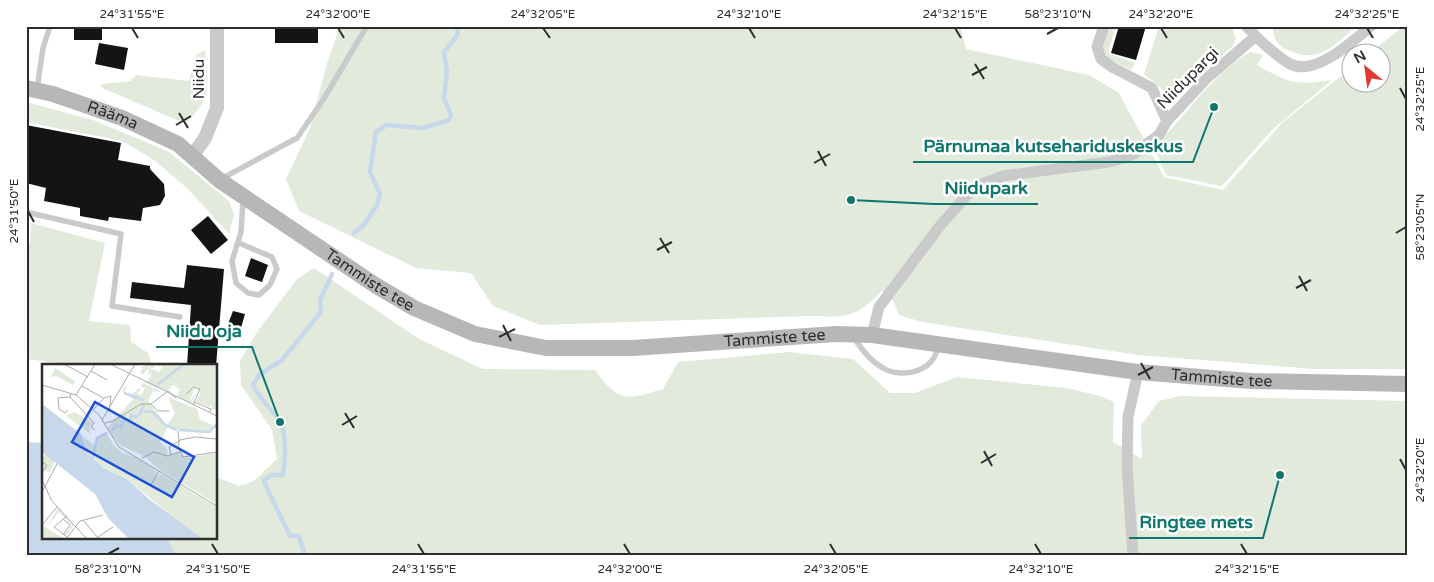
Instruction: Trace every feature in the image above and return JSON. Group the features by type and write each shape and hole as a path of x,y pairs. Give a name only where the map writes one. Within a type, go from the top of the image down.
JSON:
{"main road":[{"name":"Rääma","path":"31,90 122,118 178,144 193,155"},
{"name":"Tammiste tee","path":"193,155 220,180 244,197 374,285 414,308 475,334 546,348 633,348 872,334 1138,372 1251,381 1408,384"}],"street":[{"name":"Niidu","path":"193,155 205,138 217,108 217,26"},
{"path":"1104,26 1097,47 1102,59 1112,67 1152,88 1167,121"},
{"path":"1246,26 1292,65 1316,65 1341,51 1371,26"},
{"name":"Niidupargi","path":"872,334 879,307 953,209 982,184 1002,176 1109,162 1132,155 1158,135 1167,121 1207,78 1256,36"},
{"path":"1133,556 1127,466 1128,417 1138,372"}],"lane":[{"path":"31,90 50,26"},
{"path":"220,180 297,138 323,100 367,26"},
{"path":"239,243 272,257 277,269 270,285 259,295 248,293 236,283 232,261 239,243 244,197"},
{"path":"26,212 121,234 112,306 180,316"},
{"path":"852,334 863,352 884,369 908,374 928,366 937,354 937,343"}],"green space":[{"path":"340,26 960,26 966,49 1089,75 1119,93 1164,177 1223,190 1283,122 1342,75 1342,92 1392,92 1392,42 1384,42 1404,26 1408,26 1408,369 1315,369 1138,355 922,322 899,315 893,300 882,291 864,307 842,316 540,325 493,306 471,273 416,268 299,211 286,179 310,128 327,63"},
{"path":"1108,26 1116,26 1108,53 1135,63 1131,70 1107,58 1102,46"},
{"path":"1159,26 1232,26 1236,39 1232,47 1170,102 1162,89 1144,74"},
{"path":"1275,26 1357,26 1326,51 1309,55 1299,54 1279,44 1273,29"},
{"path":"205,50 207,88 202,104 188,121 177,120 100,87 102,84 130,81 136,75 189,81 196,55"},
{"path":"1250,52 1263,55 1257,65 1293,82 1332,80 1273,129 1222,186 1166,175 1154,147 1223,72"},
{"path":"26,102 93,120 169,152 229,201 234,214 229,234 188,189 154,160 122,141 26,122"},
{"path":"31,223 105,243 89,321 130,325 131,342 148,353 151,364 66,364 26,359 26,243 30,244"},
{"path":"314,268 419,339 483,369 595,370 603,381 617,393 624,396 632,397 663,389 678,362 789,352 853,359 890,393 915,393 957,377 1067,388 1100,396 1114,402 1113,442 1142,459 1141,425 1159,401 1180,396 1408,401 1408,556 177,556 168,540 218,540 218,478 239,486 254,481 277,459 272,430 241,385 240,361 257,332 297,279"}],"water":[{"path":"26,442 42,443 42,540 168,540 177,556 26,556"}],"building":[{"path":"74,26 102,26 102,40 74,40"},
{"path":"275,26 318,26 318,43 275,43"},
{"path":"1119,26 1146,26 1136,60 1111,53"},
{"path":"99,43 128,48 124,70 95,64"},
{"path":"26,125 121,143 118,160 150,166 150,169 164,184 165,196 160,205 143,208 141,221 109,217 108,221 80,216 80,208 44,201 46,188 26,183"},
{"path":"208,216 228,240 211,254 191,230"},
{"path":"251,258 268,265 262,282 245,276"},
{"path":"187,265 224,269 216,364 187,364 191,305 130,298 132,282 184,288"},
{"path":"233,311 245,314 241,328 228,324"}],"waterway":[{"path":"354,233 364,225 377,205 380,194 370,172 376,132 387,125 423,128 449,120 451,115 444,98 447,71 444,52 457,36 458,26"},
{"path":"305,556 299,536 290,536 264,480 271,475 283,475 285,439 282,425 253,385 259,375 282,360 321,312 320,300 332,274"}],"place":[{"name":"Pärnumaa kutsehariduskeskus","path":"1214,107"},
{"name":"Niidupark","path":"851,200"},
{"name":"Niidu oja","path":"280,422"},
{"name":"Ringtee mets","path":"1280,475"}]}
